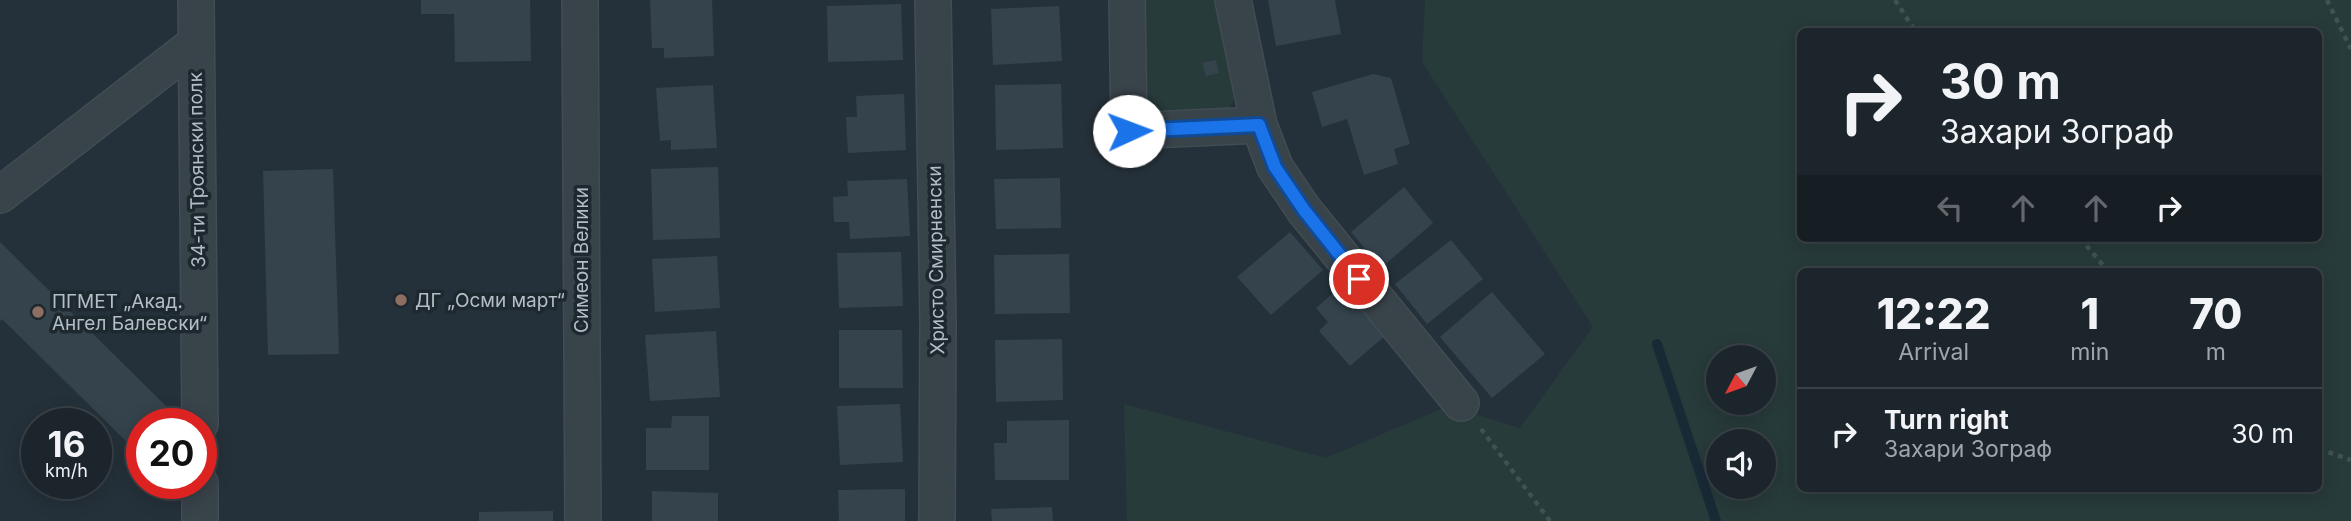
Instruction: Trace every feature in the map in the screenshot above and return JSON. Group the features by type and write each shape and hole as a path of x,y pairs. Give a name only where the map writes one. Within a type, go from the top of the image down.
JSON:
{"street":[{"name":"34-ти Троянски полк","path":"196,0 200,408"},
{"name":"Симеон Велики","path":"580,0 583,521"},
{"name":"Христо Смирненски","path":"933,0 937,521"},
{"path":"1127,0 1129,131 1259,125"},
{"path":"1233,0 1259,125 1275,167 1304,210 1461,403"},
{"path":"0,195 196,43"},
{"path":"200,499 200,521"}],"path":[{"path":"1895,0 1913,28"},
{"path":"2327,0 2351,49"},
{"path":"2083,242 2105,268"},
{"path":"1461,403 1550,521"},
{"path":"2322,450 2351,460"}],"green space":[{"path":"1140,0 1217,0 1237,95 1224,112 1140,121"},
{"path":"1425,0 2351,0 2351,521 1127,521 1124,404 1326,458 1448,406 1520,428 1593,327 1422,62"}],"building":[{"path":"421,0 530,0 531,61 455,62 454,14 421,14"},
{"path":"650,0 712,0 714,56 664,58 664,48 652,48"},
{"path":"1268,0 1335,0 1341,34 1276,46"},
{"path":"901,4 903,60 828,62 827,6"},
{"path":"1059,6 1062,61 993,65 991,9"},
{"path":"1216,60 1219,73 1206,76 1202,63"},
{"path":"1373,74 1391,78 1410,144 1394,149 1398,164 1364,175 1347,119 1322,127 1312,92"},
{"path":"1061,84 1063,148 996,150 995,85"},
{"path":"713,85 717,148 671,150 671,140 660,141 656,88"},
{"path":"904,94 906,150 848,153 846,117 857,117 856,96"},
{"path":"718,167 720,238 653,240 651,169"},
{"path":"333,169 339,354 268,355 263,171"},
{"path":"1060,178 1061,228 996,229 994,179"},
{"path":"907,179 910,236 850,239 849,222 834,222 833,197 848,196 847,181"},
{"path":"1404,187 1433,223 1381,268 1351,232"},
{"path":"1290,232 1323,270 1271,315 1237,277"},
{"path":"1451,240 1483,279 1427,324 1395,284"},
{"path":"0,242 168,408 126,408 126,441 112,427 112,408 92,408 2,319 0,322"},
{"path":"901,252 903,306 839,308 837,253"},
{"path":"1069,254 1070,313 995,314 994,255"},
{"path":"717,256 720,308 655,312 652,259"},
{"path":"1349,279 1393,329 1350,366 1319,331 1328,322 1316,308"},
{"path":"1492,292 1545,354 1492,398 1440,337"},
{"path":"839,330 902,330 903,388 839,388"},
{"path":"716,331 720,397 650,401 645,335"},
{"path":"1062,339 1063,400 996,402 995,340"},
{"path":"900,404 903,462 840,465 837,406"},
{"path":"672,416 709,416 709,470 646,470 646,428 671,428"},
{"path":"1069,420 1069,480 995,480 994,443 1007,443 1007,421"},
{"path":"905,489 905,521 839,521 838,490"},
{"path":"652,491 718,493 718,521 652,521"},
{"path":"1052,507 1053,521 992,521 991,509"},
{"path":"553,511 553,521 479,521 479,512"}],"waterway":[{"path":"1657,344 1716,521"}],"place":[{"name":"ДГ „Осми март“","path":"401,300"},
{"name":"ПГМЕТ „Акад. Ангел Балевски“","path":"38,312"}],"route":[{"path":"1129,131 1259,125 1275,167 1304,210 1359,279"}]}
